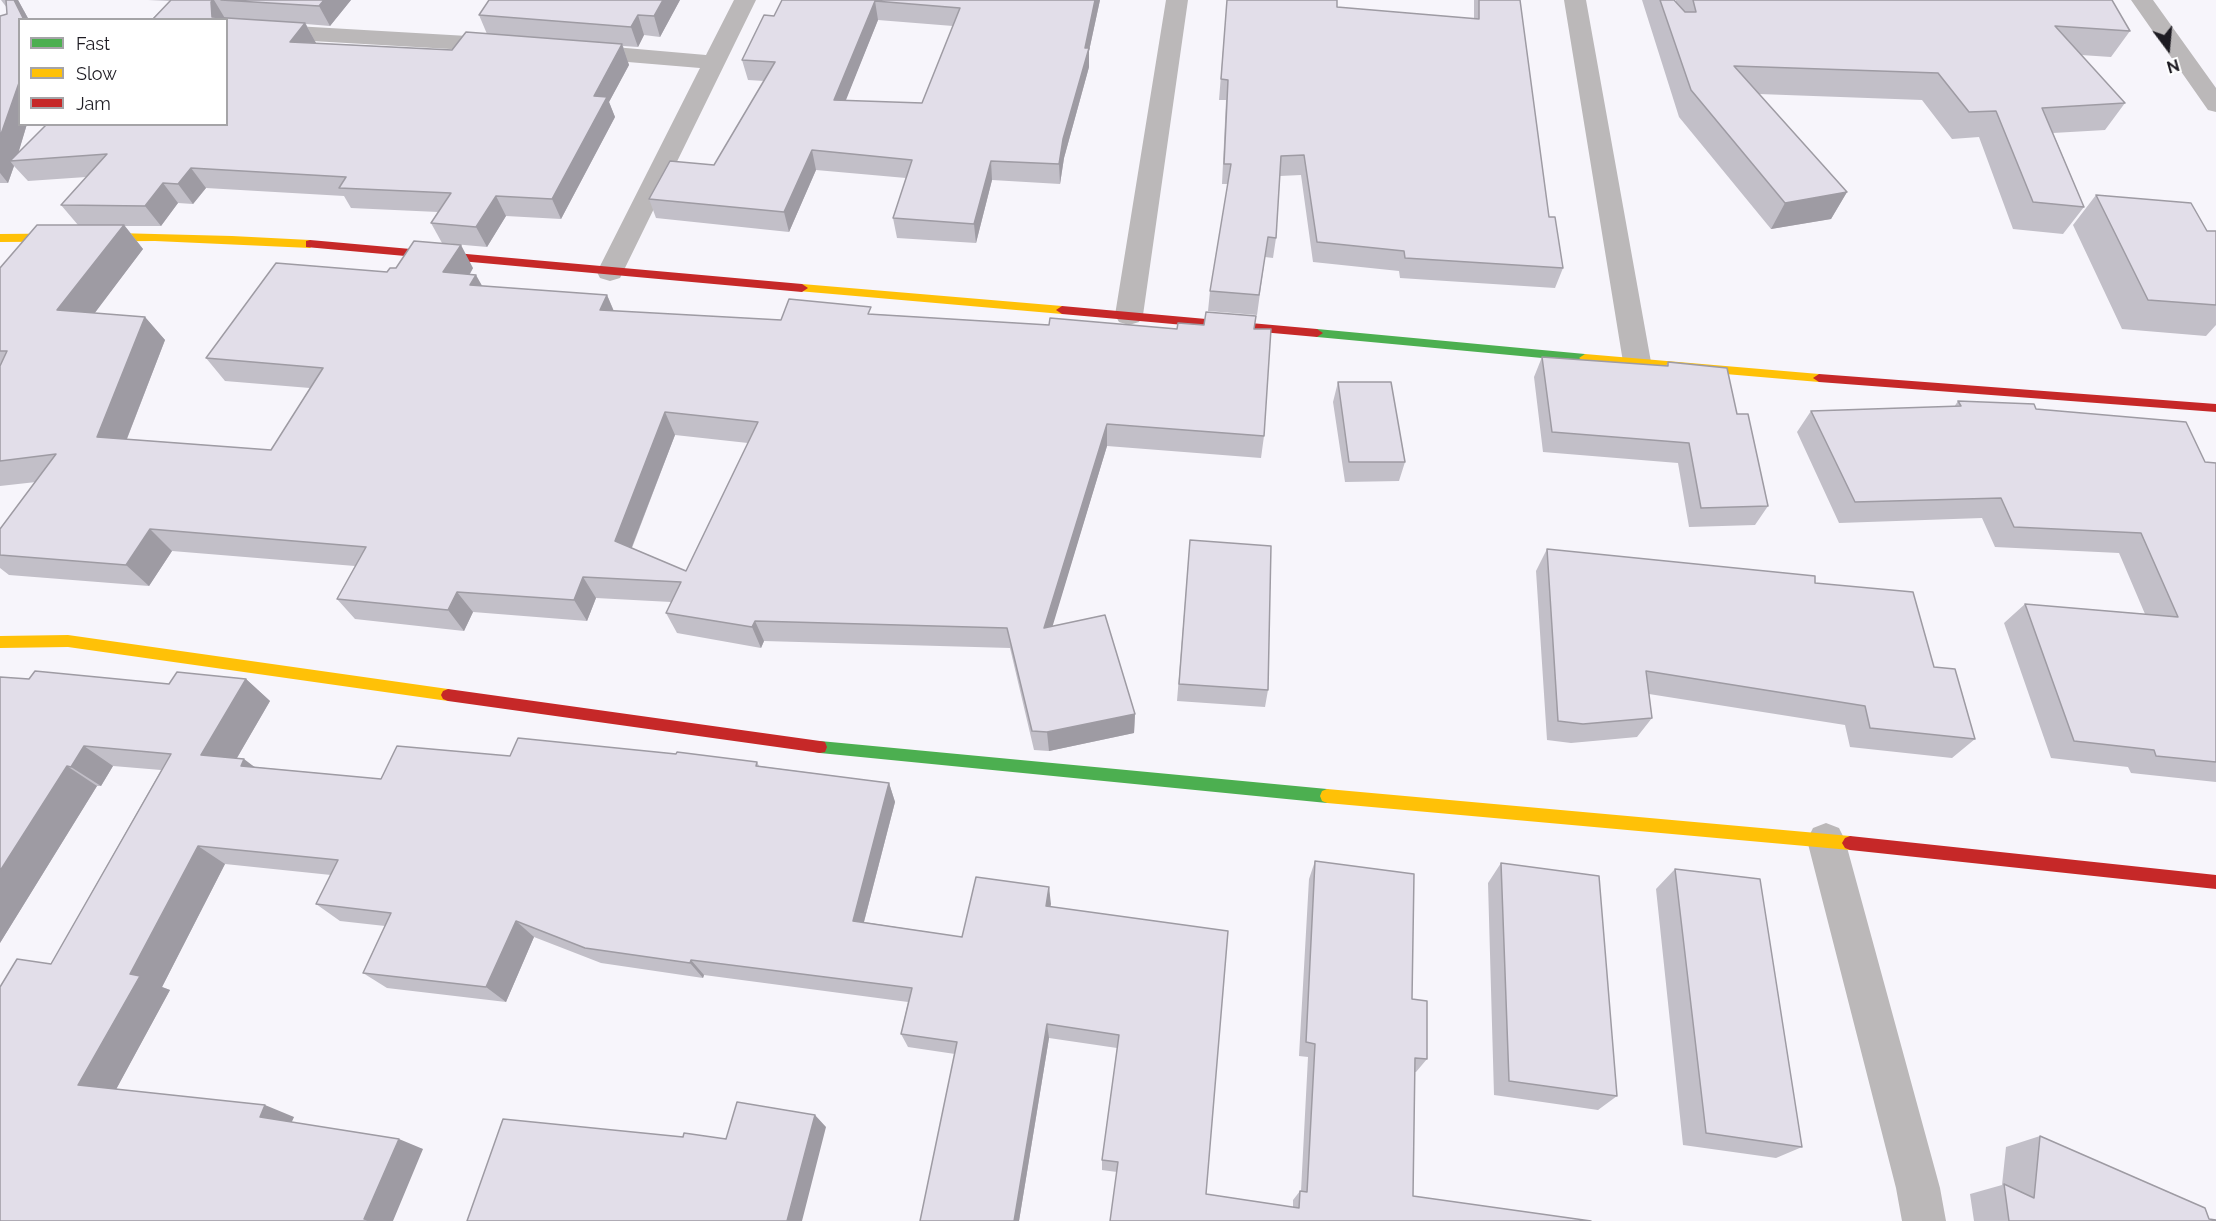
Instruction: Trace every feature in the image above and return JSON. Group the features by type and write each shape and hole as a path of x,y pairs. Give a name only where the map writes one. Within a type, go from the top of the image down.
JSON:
{"street":[{"path":"610,272 745,0"},
{"path":"1129,315 1177,0"},
{"path":"1575,0 1637,362"},
{"path":"2142,0 2216,105"},
{"path":"228,29 520,47"},
{"path":"554,49 713,62"},
{"path":"0,238 104,234 235,238 1129,315 1637,362 2216,408"},
{"path":"0,642 68,641 102,645 847,751 1826,840 2216,882"},
{"path":"1826,840 1918,1188 1924,1221"}],"building":[{"path":"6,0 14,0 23,18 18,18 18,86 0,137 0,16 7,14"},
{"path":"171,0 213,0 211,2 212,17 228,18 154,18"},
{"path":"221,0 324,0 319,6"},
{"path":"489,0 663,0 654,16 638,15 631,27 479,15"},
{"path":"782,0 1095,0 1085,48 1089,48 1063,139 1059,164 991,161 974,224 893,218 912,160 812,150 784,212 649,199 670,161 714,165 775,62 742,60 764,15 774,16","holes":["875,1 960,8 922,103 834,100"]},
{"path":"1227,0 1337,0 1337,7 1479,19 1479,0 1520,0 1549,217 1555,217 1563,268 1405,258 1404,251 1317,242 1304,155 1281,156 1276,238 1268,237 1259,295 1210,291 1231,164 1224,164 1228,80 1221,79"},
{"path":"1660,0 1674,0 1685,12 1696,12 1693,0 2112,0 2130,31 2055,26 2125,103 2042,108 2084,207 2033,202 1996,111 1969,112 1938,73 1734,66 1847,192 1785,203 1691,90"},
{"path":"228,18 305,23 290,42 452,50 466,32 622,44 594,96 607,97 552,199 496,196 476,227 431,223 451,193 339,188 346,177 191,168 178,184 163,183 145,206 61,205 107,154 10,161 45,126 228,126"},
{"path":"2096,195 2191,203 2207,231 2216,231 2216,305 2148,300"},
{"path":"37,225 124,225 57,310 145,317 97,437 271,450 323,368 206,358 276,263 387,272 390,268 396,268 414,241 461,245 443,272 476,275 470,285 607,295 600,310 781,320 789,299 871,307 868,314 1049,325 1050,318 1177,329 1178,323 1204,325 1206,312 1256,316 1254,329 1271,329 1264,436 1107,424 1044,628 1105,615 1135,714 1047,732 1032,731 1007,628 755,621 752,627 666,613 681,582 583,577 574,600 457,592 448,610 337,599 366,547 150,529 126,565 0,555 0,529 56,454 0,461 0,366 7,351 0,351 0,268","holes":["665,412 758,422 686,571 615,541"]},
{"path":"1542,357 1668,366 1668,362 1727,368 1737,414 1748,414 1768,506 1701,508 1689,443 1552,432"},
{"path":"1338,382 1391,382 1405,462 1349,462"},
{"path":"1958,401 2034,404 2036,409 2186,422 2205,462 2216,463 2216,762 2156,756 2154,750 2074,741 2025,604 2178,617 2141,533 2014,527 2001,498 1855,502 1811,411 1961,406"},
{"path":"1190,540 1271,546 1268,690 1179,684"},
{"path":"1547,549 1815,576 1815,583 1913,592 1934,667 1955,669 1975,739 1870,728 1865,706 1646,671 1652,718 1583,724 1558,721"},
{"path":"35,671 169,684 177,672 246,679 201,755 244,759 241,766 381,779 397,746 510,756 518,738 676,754 677,752 757,762 756,766 889,783 853,921 962,937 976,877 1049,887 1046,906 1228,931 1206,1194 1299,1208 1300,1191 1307,1192 1315,1044 1306,1042 1315,861 1414,874 1412,999 1427,1001 1427,1059 1415,1058 1413,1196 1591,1221 1110,1221 1118,1162 1102,1160 1119,1035 1047,1024 1014,1221 920,1221 957,1042 901,1034 912,988 691,960 690,963 585,948 516,921 486,987 363,973 391,913 316,904 338,860 198,846 130,974 140,976 78,1085 265,1105 260,1117 399,1139 364,1219 377,1221 0,1221 0,987 17,959 51,964 171,754 84,746 71,767 67,766 0,871 0,677 29,679"},
{"path":"1501,863 1599,876 1617,1096 1509,1081"},
{"path":"1675,869 1760,879 1802,1147 1706,1133"},
{"path":"737,1102 815,1115 787,1221 467,1221 503,1119 683,1137 684,1133 726,1139"},
{"path":"2040,1136 2205,1208 2209,1219 2216,1221 2009,1221 2004,1184 2034,1198"}],"traffic: fast":[{"path":"1317,333 1585,358"},
{"path":"820,747 1327,796"}],"traffic: slow":[{"path":"0,238 155,237 310,244"},
{"path":"802,288 1062,310"},
{"path":"1585,358 1819,378"},
{"path":"0,642 68,641 448,695"},
{"path":"1327,796 1850,843"}],"traffic: jam":[{"path":"310,244 802,288"},
{"path":"1062,310 1317,333"},
{"path":"1819,378 2216,408"},
{"path":"448,695 820,747"},
{"path":"1850,843 2216,882"}]}
